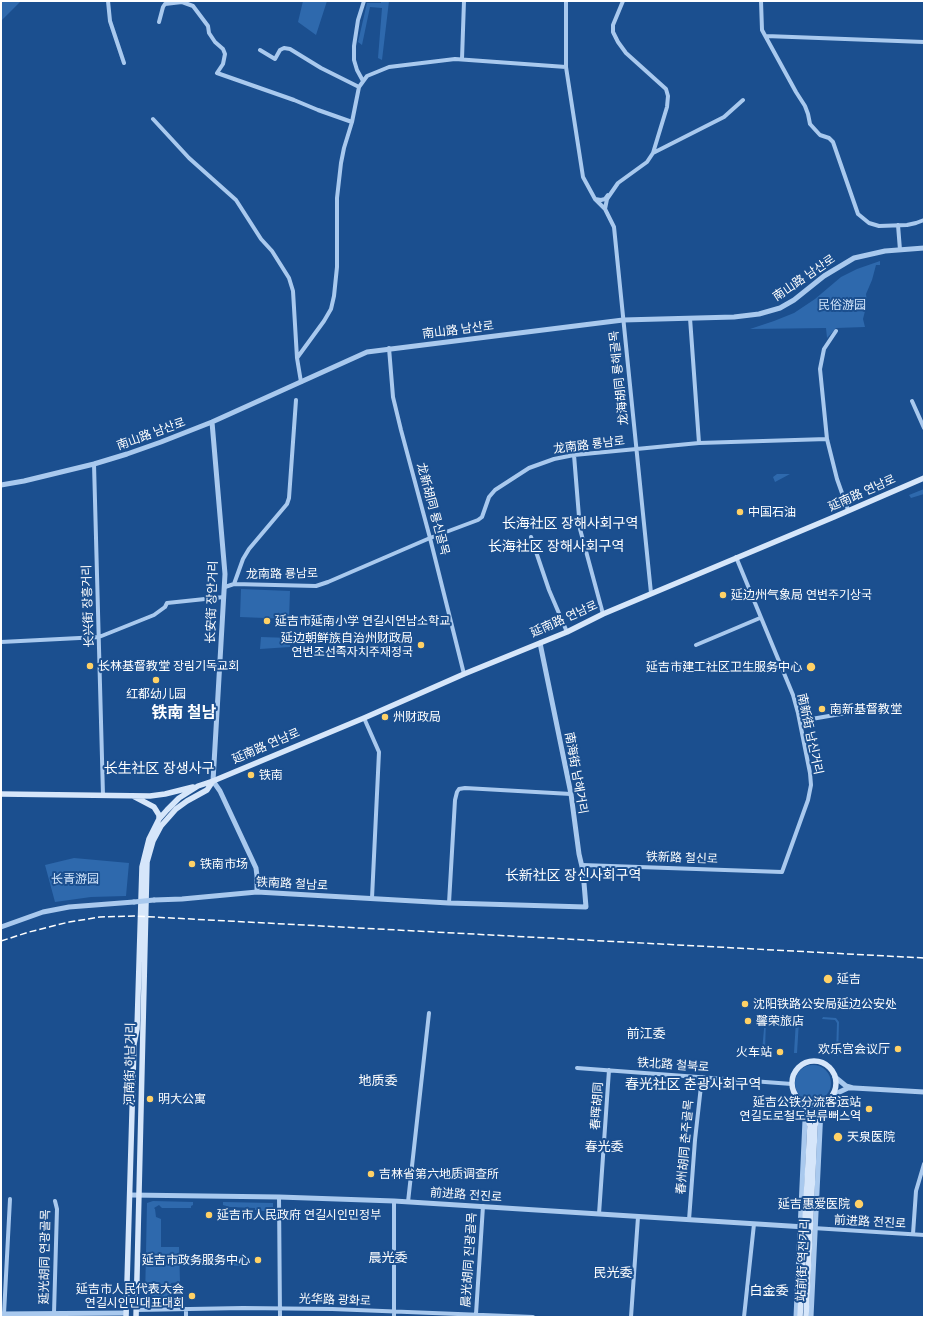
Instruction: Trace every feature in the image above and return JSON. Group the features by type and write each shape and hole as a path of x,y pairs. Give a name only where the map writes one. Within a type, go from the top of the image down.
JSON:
{"main road":[{"name":"延南路 연남로","path":"159,819 176,801 198,786 567,632 651,593 924,478"},
{"name":"延南路 연남로","path":"168,818 187,801 207,790 213,781"},
{"path":"1,794 165,794 198,786"},
{"path":"133,795 154,808 159,815 159,819"},
{"name":"河南街 하남거리","path":"136,1317 146,866 152,841 168,818"},
{"name":"河南街 하남거리","path":"126,1315 133,1122 134,1044 137,1029 142,867 146,845 151,832 159,819"},
{"path":"792,1084 792,1077 797,1069 804,1063 812,1061 819,1062 832,1070 835,1077 836,1088 833,1094"},
{"name":"站前街 역전거리","path":"792,1084 794,1094 801,1101 810,1126 806,1317"},
{"name":"站前街 역전거리","path":"800,1317 815,1126 822,1106 833,1094"},
{"path":"801,1101 812,1105 822,1106"},
{"path":"133,1122 140,1122"}],"street":[{"path":"108,1 110,21 124,62"},
{"path":"363,81 354,60 354,46 358,20 364,1"},
{"path":"462,59 464,1"},
{"name":"龙海胡同 룡해골목","path":"566,1 566,67 583,177 595,199 605,209 614,227 651,593"},
{"path":"595,199 605,199 618,183 647,162 653,153 667,107 668,96 666,89 626,53 613,32 613,25 623,1"},
{"path":"761,1 762,30 805,106 810,124 820,135 829,138 833,142 858,214 874,225 892,226 916,223 924,220"},
{"path":"160,22 163,6 165,4 182,2 193,6 208,26 209,32 215,42 223,48 223,64 217,72 352,122"},
{"path":"766,36 924,42"},
{"path":"260,50 275,59 280,50 284,48 290,49 322,68 359,87"},
{"path":"297,358 324,321 334,296 337,267 336,218 338,187 344,148 352,122 359,87 367,76 389,67 455,58 566,67"},
{"path":"653,153 724,117 743,100"},
{"path":"153,119 189,158 236,200 261,239 272,251 289,278 293,291 297,358 301,382"},
{"path":"605,209 607,199 611,192"},
{"path":"898,225 900,250"},
{"name":"南山路 남산로","path":"1,485 94,464 127,454 212,422 367,352 389,348 623,320 743,316 759,314 780,308 794,300 824,276 849,260 870,254 924,248"},
{"path":"690,318 699,443"},
{"path":"836,331 824,348 820,369 827,439 837,479 848,510"},
{"name":"龙新胡同 룡신골목","path":"389,348 393,397 464,674"},
{"path":"234,584 241,563 249,549 287,504 296,400"},
{"path":"912,401 924,428"},
{"name":"长安街 장안거리","path":"212,422 225,574 213,781"},
{"name":"龙南路 룡남로","path":"225,587 234,584 316,586 328,582 430,538 478,520 482,517 489,497 495,490 529,468 554,459 574,455 699,443 827,439"},
{"path":"574,455 580,529 603,614"},
{"name":"长兴街 장흥거리","path":"94,464 103,795"},
{"path":"530,537 549,590 567,632"},
{"name":"南新街 남신거리","path":"736,558 793,695 800,721 810,773 810,785 806,805 782,872"},
{"path":"1,642 99,637 154,615 165,607 167,603 224,597"},
{"path":"696,645 760,618"},
{"name":"南海街 남해거리","path":"540,643 571,794 579,854 582,865 586,907"},
{"path":"800,721 869,710"},
{"path":"364,718 379,752 372,898"},
{"path":"213,781 220,791 256,868 258,876 257,892"},
{"path":"449,903 456,796 459,789 465,788 571,794"},
{"name":"铁新路 철신로","path":"582,865 782,872"},
{"name":"铁南路 철남로","path":"1,927 44,912 69,907 257,892 449,903 586,907"},
{"path":"408,1202 429,1013"},
{"name":"铁北路 철북로","path":"577,1068 792,1084"},
{"name":"春晖胡同","path":"599,1214 609,1070"},
{"name":"春州胡同 춘주골목","path":"689,1220 695,1140 702,1077"},
{"path":"835,1077 846,1086 854,1088"},
{"path":"833,1094 848,1088 924,1092"},
{"path":"913,1234 916,1191 924,1164"},
{"name":"前进路 전진로","path":"130,1195 279,1197 394,1201 924,1235"},
{"path":"279,1197 280,1317"},
{"path":"10,1199 8,1246 2,1314 54,1313 126,1315"},
{"name":"延光胡同 연광골목","path":"54,1313 57,1217 55,1201"},
{"path":"394,1201 394,1315"},
{"name":"晨光胡同 진광골목","path":"476,1314 483,1206"},
{"path":"631,1317 638,1217"},
{"path":"744,1317 754,1224"},
{"name":"站前街 역전거리","path":"796,1317 808,1228"},
{"name":"站前街 역전거리","path":"808,1228 811,1317"},
{"path":"1,1246 8,1246"},
{"name":"光华路 광화로","path":"136,1310 280,1308 394,1315 476,1314 533,1317"},
{"path":"186,1309 186,1317"}],"green space":[{"path":"1,1 21,1 1,21"},
{"path":"303,1 327,1 316,35 298,22"},
{"path":"381,1 389,1 382,60 378,58 382,8 370,7 362,45 358,42 367,3 381,3"},
{"name":"民俗游园","path":"880,261 880,265 876,265 866,294 867,303 863,319 865,327 836,328 827,338 826,328 750,329 794,313 815,299 841,277 857,269"},
{"path":"777,474 790,474 775,482 773,477"},
{"path":"924,489 924,494 911,498 909,495"},
{"path":"241,589 290,591 289,619 240,617"},
{"path":"261,637 290,638 290,647 260,649"},
{"name":"长青游园","path":"74,858 129,863 126,896 91,897 55,902 45,865"},
{"path":"823,1017 836,1018 839,1022 838,1056 836,1056 837,1023 835,1020 822,1019"},
{"path":"765,1018 765,1051 762,1051"},
{"path":"796,1020 799,1021 797,1053 794,1053"},
{"path":"817,1065 826,1070 830,1076 830,1090 826,1096 817,1101 809,1101 800,1096 796,1090 795,1079 800,1070 806,1066"},
{"path":"153,1201 193,1202 191,1208 162,1208 159,1205 154,1208 156,1217 161,1219 161,1247 179,1247 180,1282 171,1283 171,1304 150,1304 145,1300 147,1203"},
{"path":"223,1202 273,1203 273,1212 255,1210 255,1208 230,1207 223,1205"},
{"path":"231,1261 248,1261 248,1265 231,1266"}],"railway":[{"path":"1,941 69,922 100,917 134,916 924,958"}],"place":[{"name":"中国石油","path":"740,512"},
{"name":"延边州气象局 연변주기상국","path":"723,595"},
{"name":"延吉市延南小学 연길시연남소학교","path":"267,621"},
{"name":"延边朝鲜族自治州财政局 연변조선족자치주재정국","path":"421,645"},
{"name":"长林基督教堂 장림기독교회","path":"90,666"},
{"name":"延吉市建工社区卫生服务中心","path":"811,667"},
{"name":"红都幼儿园","path":"156,680"},
{"name":"南新基督教堂","path":"822,709"},
{"name":"州财政局","path":"385,717"},
{"name":"铁南","path":"251,775"},
{"name":"铁南市场","path":"192,864"},
{"name":"延吉","path":"828,979"},
{"name":"沈阳铁路公安局延边公安处","path":"745,1004"},
{"name":"馨荣旅店","path":"748,1021"},
{"name":"欢乐宫会议厅","path":"898,1049"},
{"name":"火车站","path":"780,1052"},
{"name":"明大公寓","path":"150,1099"},
{"name":"延吉公铁分流客运站 연길도로철도분류뻐스역","path":"869,1109"},
{"name":"天泉医院","path":"838,1137"},
{"name":"吉林省第六地质调查所","path":"371,1174"},
{"name":"延吉惠爱医院","path":"859,1204"},
{"name":"延吉市人民政府 연길시인민정부","path":"209,1215"},
{"name":"延吉市政务服务中心","path":"258,1260"},
{"name":"延吉市人民代表大会 연길시인민대표대회","path":"192,1296"}],"district":[{"name":"长海社区 장해사회구역","path":"570,524"},
{"name":"长海社区 장해사회구역","path":"556,547"},
{"name":"铁南 철남","path":"184,713"},
{"name":"长生社区 장생사구","path":"159,769"},
{"name":"长新社区 장신사회구역","path":"573,876"},
{"name":"前江委","path":"646,1034"},
{"name":"地质委","path":"378,1081"},
{"name":"春光社区 춘광사회구역","path":"693,1085"},
{"name":"春光委","path":"604,1147"},
{"name":"晨光委","path":"388,1258"},
{"name":"民光委","path":"613,1273"},
{"name":"白金委","path":"769,1291"}]}
